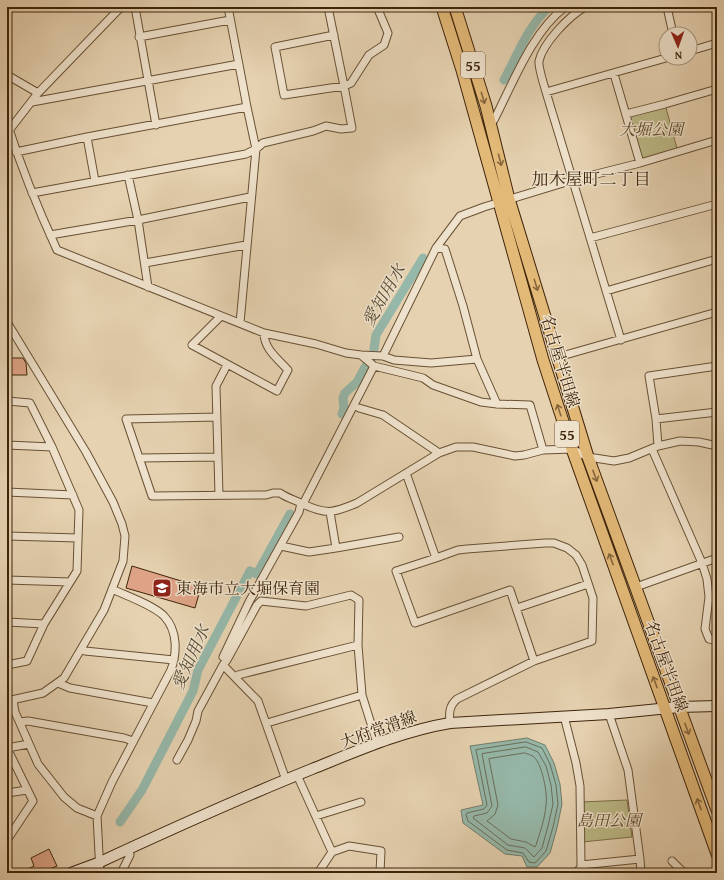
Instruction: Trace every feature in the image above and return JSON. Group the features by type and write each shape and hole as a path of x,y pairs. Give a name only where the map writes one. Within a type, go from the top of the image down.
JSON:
{"main road":[{"name":"名古屋半田線","path":"442,7 504,201 558,357 588,457 717,810"},
{"name":"名古屋半田線","path":"456,7 490,122 504,201 543,360 572,449 717,854"},
{"name":"大府常滑線","path":"71,873 99,868 129,848 286,780 377,743 424,728 450,723 609,714 679,707 717,706"}],"street":[{"path":"121,7 38,93 8,129 32,193 57,250 264,333 316,344 346,353 383,356 394,360 431,363 477,359"},
{"path":"134,7 156,125"},
{"path":"228,7 246,107 256,149 250,197 240,323"},
{"path":"32,193 246,154 256,149 263,143 313,131 326,126 342,129 352,128 328,7"},
{"path":"334,35 275,48 284,95 344,86 352,83 369,54 384,45 388,33 377,7"},
{"path":"490,122 494,120 534,42 554,16 565,7"},
{"path":"585,7 565,22 547,45 539,62 546,92 621,340"},
{"path":"667,7 671,26"},
{"path":"140,37 230,20"},
{"path":"698,49 717,43"},
{"path":"546,92 658,60"},
{"path":"32,102 149,82 239,64"},
{"path":"614,74 640,163"},
{"path":"7,75 38,93"},
{"path":"626,114 717,89"},
{"path":"16,152 246,107"},
{"path":"87,137 95,181"},
{"path":"383,356 436,248 460,216 573,180 640,163 717,140"},
{"path":"128,175 138,220 148,287"},
{"path":"50,235 138,220 250,197"},
{"path":"590,238 717,204"},
{"path":"145,263 246,246"},
{"path":"436,248 444,249 463,306 477,359 497,404"},
{"path":"606,291 717,259"},
{"path":"558,357 717,312"},
{"path":"221,316 192,345 277,391 288,370 268,349 264,341 264,333"},
{"path":"7,322 86,452 113,502 125,536 123,562 104,610 64,678 43,693 10,701 38,764 64,797 77,808 97,816"},
{"path":"361,355 374,366 424,378 440,388 481,402 530,405 543,450"},
{"path":"219,495 216,386 227,364"},
{"path":"286,780 258,701 236,678 223,657 249,602 281,546 374,366"},
{"path":"717,366 649,376 656,419 655,448 702,563 709,597 705,630 709,639 717,641"},
{"path":"7,401 30,403 52,447 79,510 77,570 44,624 27,661 7,665"},
{"path":"359,408 383,415 439,453"},
{"path":"656,419 717,412"},
{"path":"217,417 126,419 152,496 266,495 280,493 321,511 330,512 343,509 357,503 439,453 456,447 473,447 515,456 543,450 572,449 588,457 614,461 629,458 655,448 680,441 699,442 717,446"},
{"path":"7,445 52,447"},
{"path":"139,458 218,457"},
{"path":"406,473 436,558"},
{"path":"7,492 73,494"},
{"path":"330,512 336,548"},
{"path":"7,536 78,538"},
{"path":"281,546 309,552 399,537"},
{"path":"450,723 449,714 451,704 457,699 534,661 592,641 593,598 582,565 576,555 567,548 554,543 545,543 458,550 396,571 415,623 510,590 534,661"},
{"path":"636,587 717,558"},
{"path":"7,580 70,582"},
{"path":"516,608 588,584"},
{"path":"99,868 97,816 112,782 171,670 176,652 174,636 164,616 152,608 112,589"},
{"path":"176,760 188,740 196,721 198,711 257,605 261,601 306,606 351,595 359,600 358,645 362,695 377,743"},
{"path":"7,622 44,624"},
{"path":"236,678 238,675 358,645"},
{"path":"81,649 85,651 174,660"},
{"path":"58,683 70,688 153,703"},
{"path":"267,723 362,695"},
{"path":"609,714 628,770 641,873"},
{"path":"564,716 576,763 580,786 581,865 583,865"},
{"path":"20,722 28,721 124,738 133,741"},
{"path":"8,839 33,801 7,748 29,744"},
{"path":"297,776 332,852"},
{"path":"7,793 27,790"},
{"path":"316,816 360,802"},
{"path":"318,873 332,852 349,846 381,851 380,873"},
{"path":"121,873 130,855 129,848"},
{"path":"576,873 583,865 640,859"},
{"path":"672,861 684,873"}],"green space":[{"name":"大堀公園","path":"665,104 678,152 640,163 626,114"},
{"name":"島田公園","path":"627,800 632,837 582,842 581,802"}],"water":[{"path":"527,738 545,745 554,763 560,784 562,804 550,853 537,867 527,867 522,856 505,854 463,823 461,810 483,805 470,746"}],"building":[{"path":"7,358 23,358 26,363 27,375 7,375"},
{"path":"132,566 201,587 195,608 126,588"},
{"path":"49,849 57,866 40,873 19,873 34,866 31,858"}],"waterway":[{"name":"愛知用水","path":"504,80 529,32 549,7"},
{"name":"愛知用水","path":"374,349 376,335 423,258"},
{"name":"愛知用水","path":"342,414 344,408 343,398 345,393 357,382 365,367"},
{"name":"愛知用水","path":"120,822 142,790 193,691 198,670 250,571 257,574 290,514"}],"place":[{"name":"東海市立大堀保育園","path":"162,588"}],"district":[{"name":"加木屋町二丁目","path":"591,178"}]}
